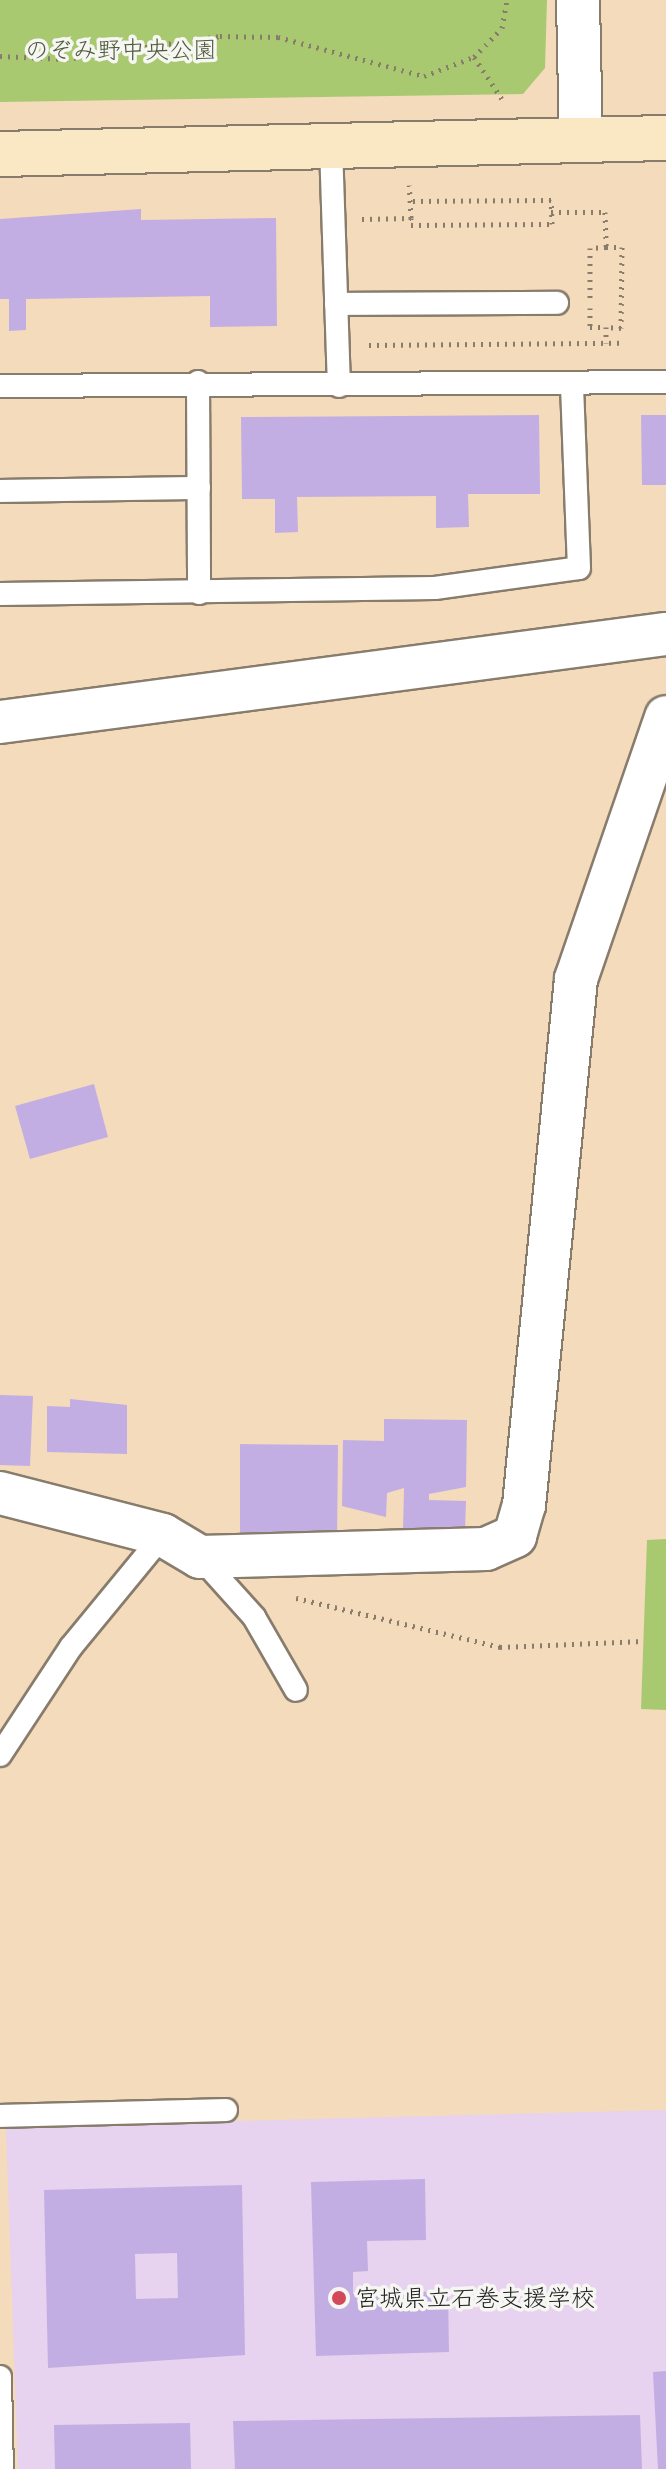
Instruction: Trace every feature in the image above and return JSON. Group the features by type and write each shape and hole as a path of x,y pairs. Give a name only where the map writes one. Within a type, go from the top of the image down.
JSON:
{"street":[{"path":"578,0 581,139"},
{"path":"0,154 666,138"},
{"path":"0,722 666,634"},
{"path":"0,1493 163,1535 200,1557 455,1551 515,1536 524,1505 576,979 666,717"}],"lane":[{"path":"331,146 339,386"},
{"path":"336,304 557,303"},
{"path":"198,382 199,593"},
{"path":"0,386 198,382 339,386 666,382"},
{"path":"0,594 435,588 579,568 572,383"},
{"path":"0,491 199,488"},
{"path":"0,1755 71,1647 163,1535"},
{"path":"200,1557 254,1617 296,1690"},
{"path":"0,2116 226,2110"},
{"path":"0,2377 2,2469"}],"path":[{"path":"0,56 66,59 220,36 298,39 406,75 443,72 474,57 502,28 507,0"},
{"path":"474,57 502,99"},
{"path":"409,180 411,225 552,224 551,200 411,201"},
{"path":"551,212 605,212 606,247"},
{"path":"361,219 411,218"},
{"path":"606,247 622,247 621,328 590,327 590,248 606,247"},
{"path":"606,327 606,343"},
{"path":"287,1595 500,1647 643,1641"}],"shaded area":[{"name":"宮城県立石巻支援学校","path":"666,2110 666,2469 18,2469 6,2127"}],"green space":[{"name":"のぞみ野中央公園","path":"0,0 547,0 545,68 523,94 0,102"},
{"path":"666,1539 666,1710 641,1709 647,1540"}],"building":[{"path":"141,209 141,220 276,218 277,326 210,327 210,296 26,299 26,330 9,331 9,299 0,299 0,219"},
{"path":"539,415 540,494 468,494 469,527 436,528 436,496 297,497 298,532 275,533 275,499 242,499 241,417"},
{"path":"641,415 666,415 666,485 642,485"},
{"path":"94,1084 108,1137 30,1159 15,1106"},
{"path":"0,1395 33,1396 30,1466 0,1465"},
{"path":"70,1399 127,1405 127,1454 47,1452 47,1406 70,1407"},
{"path":"384,1419 467,1420 466,1487 429,1494 429,1500 466,1501 465,1531 403,1530 404,1488 387,1493 386,1517 342,1506 343,1440 384,1441"},
{"path":"240,1444 338,1445 337,1542 240,1541"},
{"path":"425,2179 426,2240 367,2241 368,2271 353,2272 353,2294 448,2291 449,2352 316,2356 311,2182"},
{"path":"242,2185 245,2355 48,2368 44,2190","holes":["177,2253 178,2298 136,2299 135,2254"]},
{"path":"666,2371 666,2469 658,2469 653,2372"},
{"path":"640,2415 642,2469 235,2469 233,2421"},
{"path":"190,2423 191,2469 55,2469 54,2425"}],"place":[{"name":"宮城県立石巻支援学校","path":"339,2298"}]}
